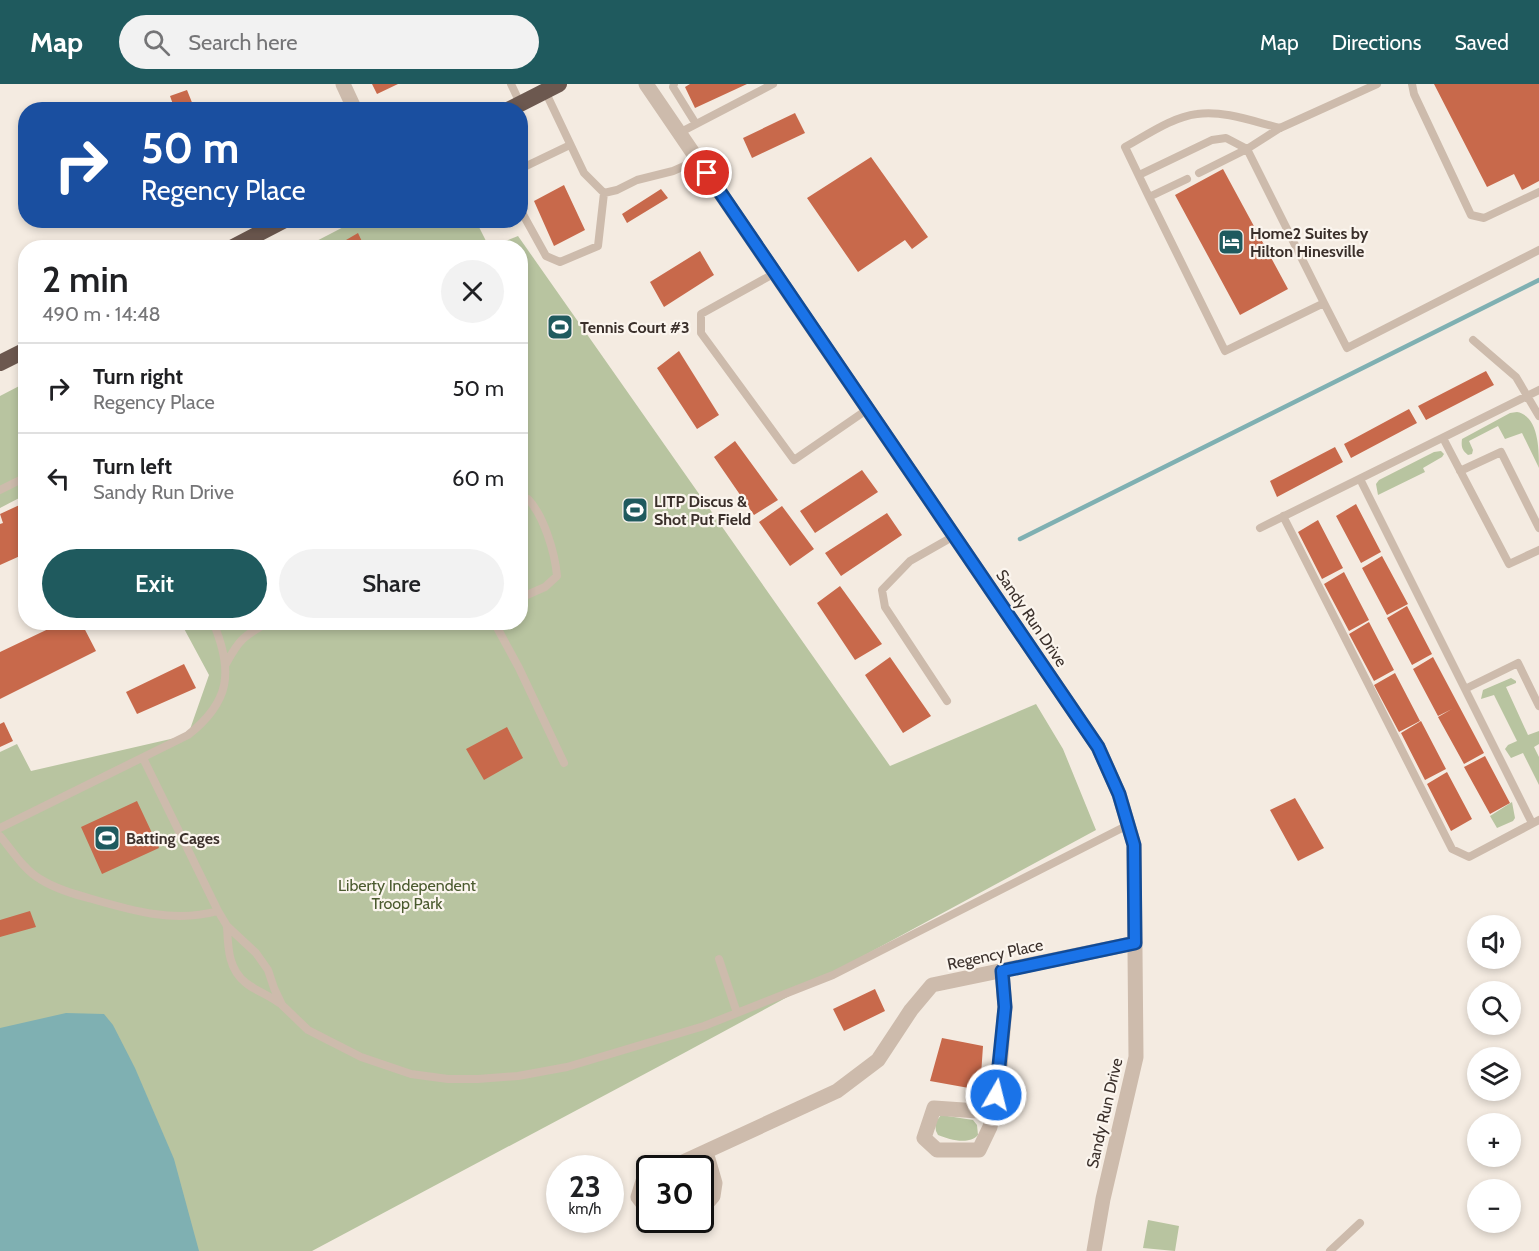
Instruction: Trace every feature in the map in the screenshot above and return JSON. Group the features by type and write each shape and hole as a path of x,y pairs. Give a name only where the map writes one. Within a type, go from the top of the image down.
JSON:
{"highway":[{"path":"522,102 552,87"},
{"path":"246,240 270,228"},
{"path":"0,363 18,354"}],"street":[{"path":"343,84 351,102"},
{"name":"Sandy Run Drive","path":"646,84 1098,747 1119,794 1134,845 1136,1057 1103,1199 1094,1251"},
{"name":"Regency Place","path":"699,1155 837,1090 878,1060 911,1010 932,985 1135,943"},
{"path":"993,1112 934,1108 924,1138 937,1150 979,1150 990,1127 993,1112 999,1078 1005,1007 1002,971"}],"lane":[{"path":"511,84 513,102"},
{"path":"674,84 696,124"},
{"path":"679,133 773,84"},
{"path":"1199,172 1247,149 1280,128 1377,84"},
{"path":"1412,84 1414,94 1472,215 1484,218 1539,192"},
{"path":"552,87 570,145 584,173 604,193"},
{"path":"1280,128 1210,113 1196,114 1175,121 1125,147 1226,351 1324,303"},
{"path":"1139,176 1212,140 1226,138 1247,149 1347,348 1539,250"},
{"path":"528,165 570,145"},
{"path":"604,193 617,190 637,180 673,171 698,160"},
{"path":"1149,197 1187,179"},
{"path":"528,223 546,256 561,262 598,246 604,193"},
{"path":"775,273 701,314 701,333 794,460 868,409"},
{"path":"1473,340 1516,377 1539,416"},
{"path":"1260,528 1539,390"},
{"path":"1443,438 1509,564 1539,550"},
{"path":"1460,471 1501,452 1536,515 1539,528"},
{"path":"1284,516 1452,849 1468,856 1536,821 1465,689 1360,478"},
{"path":"0,490 18,481"},
{"path":"528,499 536,507 552,551 557,576 545,587 528,594"},
{"path":"947,701 885,607 882,590 910,561 954,536"},
{"path":"0,828 188,735 206,721 216,707 224,689 226,664 215,630"},
{"path":"226,664 235,647 246,634 254,630"},
{"path":"498,630 564,763"},
{"path":"1465,689 1518,663 1539,706"},
{"path":"143,758 226,926 256,953 268,970 282,1005"},
{"path":"226,926 230,959 234,970 245,982 282,1005 308,1030 361,1057 411,1074 448,1079 518,1076 567,1067 685,1032 833,975 1128,825"},
{"path":"0,836 39,879 68,892 140,913 199,916 218,911"},
{"path":"719,959 737,1013"},
{"path":"1330,1251 1360,1223"}],"green space":[{"path":"342,228 480,228 486,240 318,240"},
{"name":"Liberty Independent Troop Park","path":"518,236 521,240 508,240"},
{"name":"Liberty Independent Troop Park","path":"528,250 890,766 1036,704 1063,749 1096,830 312,1251 0,1251 0,752 17,744 31,771 188,735 209,675 185,630 528,630"},
{"path":"18,387 18,499 0,508 0,396"},
{"path":"1517,412 1530,420 1534,427 1538,443 1539,468 1522,433 1505,439 1498,426 1469,441 1473,450 1472,454 1468,455 1464,452 1462,439 1510,413"},
{"path":"1441,451 1444,454 1442,457 1423,468 1425,472 1378,495 1376,484 1379,480 1434,452"},
{"path":"1511,678 1516,683 1506,687 1528,735 1539,731 1539,744 1534,747 1539,757 1539,785 1523,753 1511,758 1505,749 1517,741 1494,695 1481,699 1483,690"},
{"path":"1512,802 1515,818 1497,828 1490,816"},
{"path":"941,1115 973,1120 977,1125 978,1135 965,1141 938,1135 935,1123"},
{"path":"1148,1220 1179,1226 1175,1251 1143,1248"}],"water":[{"path":"66,1013 104,1014 113,1025 135,1068 174,1159 199,1251 0,1251 0,1028"}],"building":[{"path":"372,84 398,84 377,94"},
{"path":"690,84 747,84 695,108 685,87"},
{"path":"1434,84 1539,84 1539,181 1522,190 1514,174 1487,187"},
{"path":"187,90 192,102 172,102 170,96"},
{"path":"795,113 805,133 752,158 743,138"},
{"path":"871,157 928,237 912,249 905,240 858,272 807,198"},
{"name":"Home2 Suites by Hilton Hinesville","path":"1223,169 1288,289 1240,315 1175,195"},
{"path":"564,185 585,230 554,246 534,201"},
{"path":"661,189 668,198 627,223 622,214"},
{"path":"358,233 361,240 346,240"},
{"path":"700,251 714,275 664,307 650,282"},
{"path":"679,351 719,415 697,429 657,368"},
{"path":"1486,371 1494,385 1426,420 1418,406"},
{"path":"1409,409 1417,423 1351,458 1344,444"},
{"path":"735,441 778,500 754,515 714,457"},
{"path":"1335,447 1343,462 1277,497 1270,481"},
{"path":"862,470 878,492 815,533 800,511"},
{"path":"1356,504 1381,552 1361,563 1336,516"},
{"path":"18,506 18,557 0,565 0,524 3,523 0,514"},
{"path":"782,506 814,549 790,566 759,522"},
{"path":"887,513 902,535 841,576 825,553"},
{"path":"1318,520 1343,568 1322,579 1298,532"},
{"path":"1382,556 1408,604 1387,615 1362,568"},
{"path":"1344,572 1369,620 1349,631 1324,584"},
{"path":"840,586 882,644 855,660 817,603"},
{"path":"1407,606 1432,654 1412,665 1387,618"},
{"path":"1369,622 1394,670 1374,681 1349,634"},
{"path":"46,630 85,630 96,651 0,699 0,652"},
{"path":"890,657 931,716 903,733 865,675"},
{"path":"1433,657 1484,753 1464,764 1438,717 1452,709 1438,716 1413,669"},
{"path":"184,664 196,688 137,714 126,692"},
{"path":"1395,673 1420,721 1399,732 1374,685"},
{"path":"1421,721 1446,769 1425,780 1401,733"},
{"path":"4,722 13,741 0,747 0,724"},
{"path":"507,727 523,758 484,780 466,749"},
{"path":"1485,756 1510,803 1490,814 1464,767"},
{"path":"1447,772 1472,819 1451,831 1427,784"},
{"path":"1295,798 1324,848 1298,861 1270,810"},
{"path":"137,801 159,848 102,874 81,827"},
{"path":"30,911 36,927 0,937 0,920"},
{"path":"875,989 885,1011 844,1031 833,1009"},
{"path":"942,1038 983,1046 980,1090 930,1081"}],"waterway":[{"path":"1020,539 1539,280"}],"place":[{"name":"Home2 Suites by Hilton Hinesville","path":"1231,242"},
{"name":"Tennis Court #3","path":"560,327"},
{"name":"LITP Discus & Shot Put Field","path":"635,510"},
{"name":"Batting Cages","path":"107,838"}],"route":[{"path":"707,173 1098,747 1119,794 1134,845 1135,943 1002,971 1005,1007 996,1095"}]}
